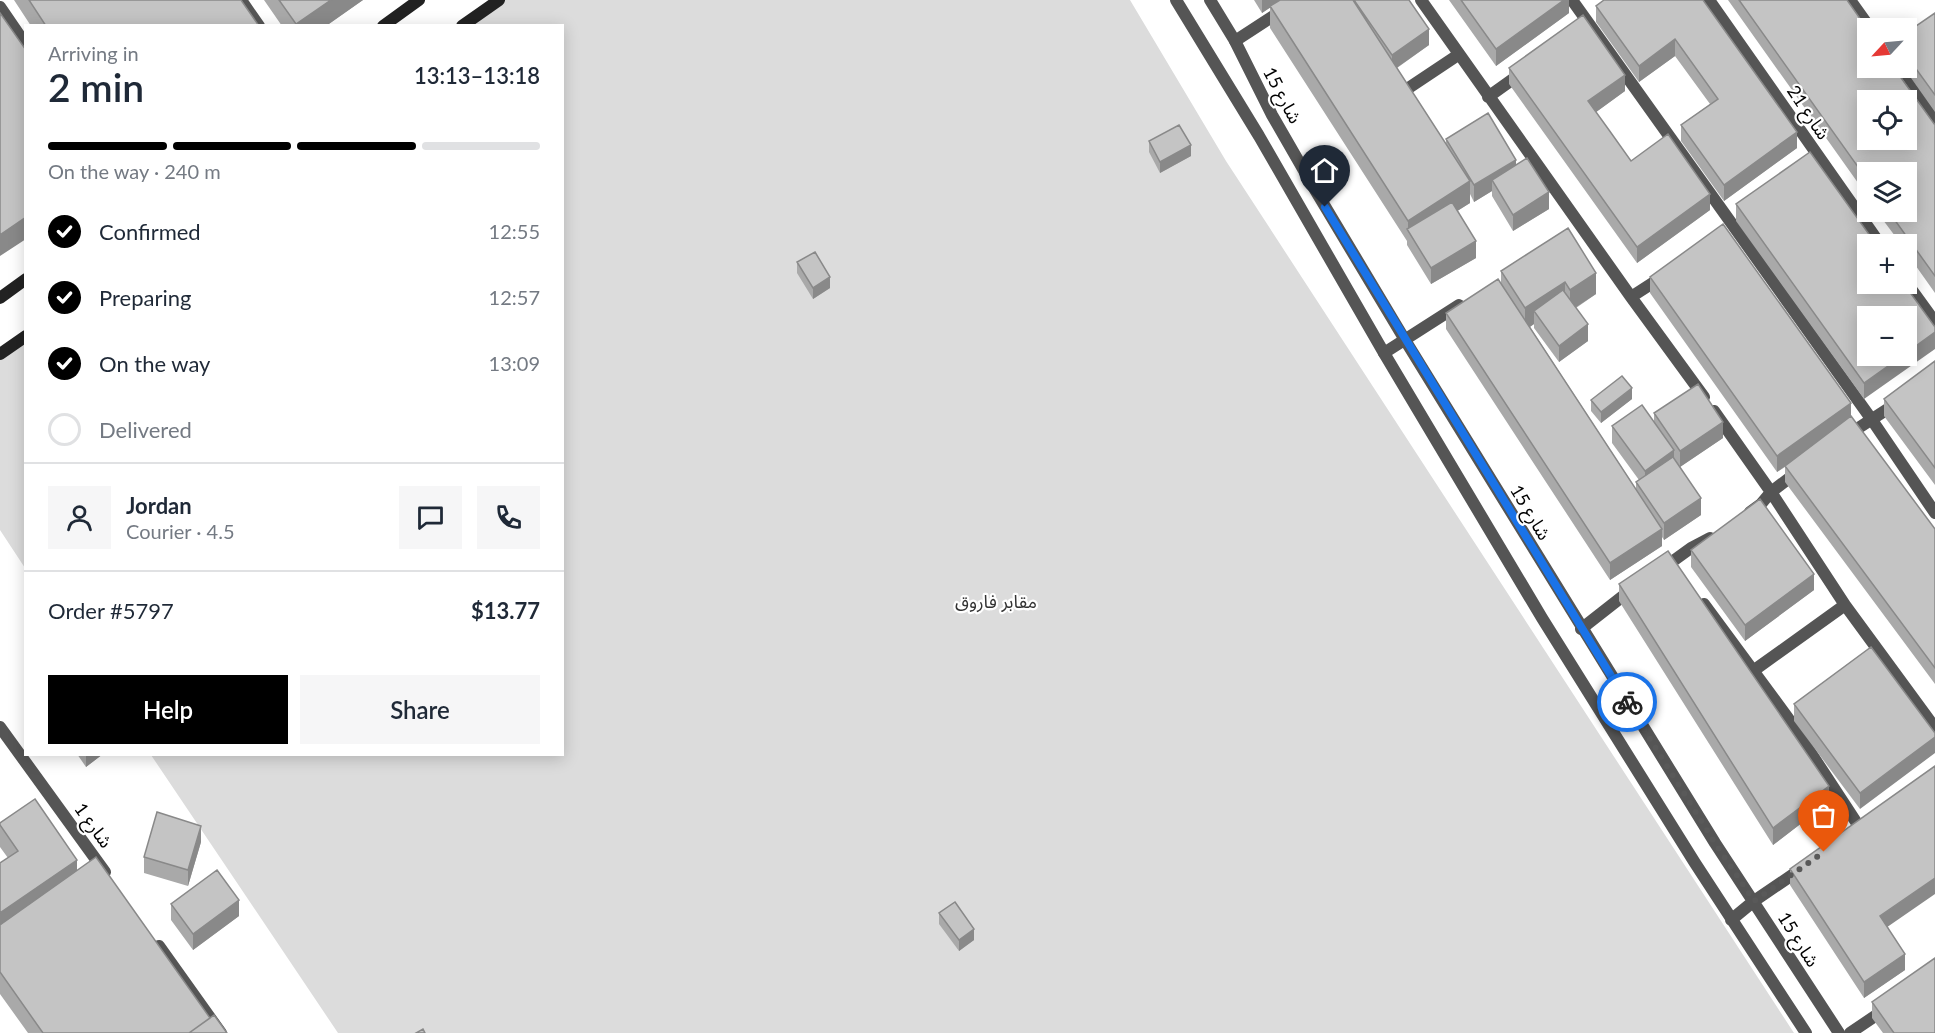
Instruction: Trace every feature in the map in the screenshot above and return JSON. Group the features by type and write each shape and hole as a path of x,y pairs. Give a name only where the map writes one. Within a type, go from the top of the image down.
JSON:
{"main road":[{"path":"386,24 418,0"},
{"path":"465,24 499,0"},
{"path":"0,298 24,280"},
{"path":"0,354 24,337"}],"street":[{"path":"242,0 258,24"},
{"path":"1176,0 1259,136 1384,353 1542,618 1731,920 1806,1033"},
{"name":"شارع 15","path":"1209,0 1235,41 1272,115 1308,177 1581,629 1715,843 1839,1033"},
{"path":"1235,41 1298,0"},
{"path":"1421,0 1577,230 1631,297 1771,492 1845,605 1874,656 1935,728"},
{"path":"1572,0 1872,420 1935,513"},
{"name":"شارع 21","path":"1709,0 1814,162 1872,234"},
{"path":"1850,0 1863,18"},
{"path":"0,7 24,42"},
{"path":"1407,89 1458,55"},
{"path":"1488,97 1537,62"},
{"path":"1905,78 1935,119"},
{"path":"1631,297 1669,273"},
{"path":"1915,294 1935,322"},
{"path":"1384,353 1474,296"},
{"path":"1840,441 1911,393"},
{"path":"1744,518 1771,492 1805,467"},
{"path":"1581,629 1647,580 1676,566 1691,548 1720,533"},
{"path":"1700,598 1753,671 1793,715 1860,828"},
{"path":"1753,671 1845,605"},
{"name":"شارع 1","path":"0,727 111,880"},
{"path":"1731,920 1754,901 1812,861"},
{"path":"152,937 221,1033"},
{"path":"1851,1033 1896,1001"}],"green space":[{"name":"مقابر فاروق","path":"501,0 1130,0 1226,161 1794,1033 338,1033 152,756 564,756 564,24 465,24"},
{"path":"24,337 24,566 0,530 0,354"}],"building":[{"path":"29,0 241,0 258,24 45,24"},
{"path":"279,0 331,0 296,24"},
{"path":"1280,0 1353,0 1470,181 1408,221 1270,6"},
{"path":"1354,0 1409,0 1429,29 1392,55"},
{"path":"1461,0 1564,0 1496,49"},
{"path":"1604,0 1703,0 1797,132 1724,185 1681,125 1718,99 1675,39 1639,66 1596,6"},
{"path":"1739,0 1847,0 1860,18 1857,18 1857,78 1901,78 1910,90 1857,90 1857,150 1917,150 1917,100 1935,125 1935,276 1917,251 1917,234 1905,234 1896,222 1917,222 1917,162 1857,162 1857,166"},
{"path":"0,13 24,47 24,218 0,235"},
{"path":"1935,13 1935,95 1917,70 1917,25"},
{"path":"1583,15 1625,75 1588,101 1631,161 1668,134 1710,194 1637,247 1509,68"},
{"path":"1488,113 1516,160 1474,185 1446,139"},
{"path":"1179,125 1191,145 1160,162 1149,141"},
{"path":"1810,152 1857,218 1857,222 1860,222 1869,234 1857,234 1857,294 1911,294 1935,327 1935,332 1917,345 1917,306 1857,306 1857,366 1888,366 1864,383 1736,204"},
{"path":"1527,158 1549,192 1513,215 1492,180"},
{"path":"1452,202 1476,241 1431,268 1407,229"},
{"path":"1723,224 1851,403 1777,456 1650,277"},
{"path":"1568,228 1596,273 1570,290 1565,282 1525,308 1501,271"},
{"path":"815,252 830,277 813,288 797,262"},
{"path":"1498,279 1662,529 1610,563 1446,313"},
{"path":"1563,290 1588,324 1559,346 1534,311"},
{"path":"1935,361 1935,468 1884,399"},
{"path":"1622,376 1632,388 1601,412 1591,400"},
{"path":"1698,384 1723,422 1680,451 1654,413"},
{"path":"1642,405 1674,450 1645,471 1612,426"},
{"path":"1851,416 1935,529 1935,668 1785,466"},
{"path":"1673,457 1701,498 1664,523 1636,482"},
{"path":"1760,499 1814,574 1745,625 1691,550"},
{"path":"1668,551 1829,786 1773,828 1619,584"},
{"path":"1871,647 1935,733 1935,737 1860,793 1794,704"},
{"path":"1935,766 1935,878 1880,916 1905,954 1864,982 1790,869"},
{"path":"35,799 77,860 0,913 0,863 18,851 0,823"},
{"path":"157,812 201,826 188,870 144,857"},
{"path":"96,857 210,1018 189,1033 43,1033 0,972 0,925"},
{"path":"217,870 239,900 193,934 171,904"},
{"path":"955,902 974,929 959,940 939,913"},
{"path":"1935,958 1935,1033 1894,1033 1872,1002"},
{"path":"214,1015 227,1033 189,1033"}],"way so far":[{"path":"1627,702 1754,901 1824,852"}],"route":[{"path":"1325,207 1627,702"}]}
